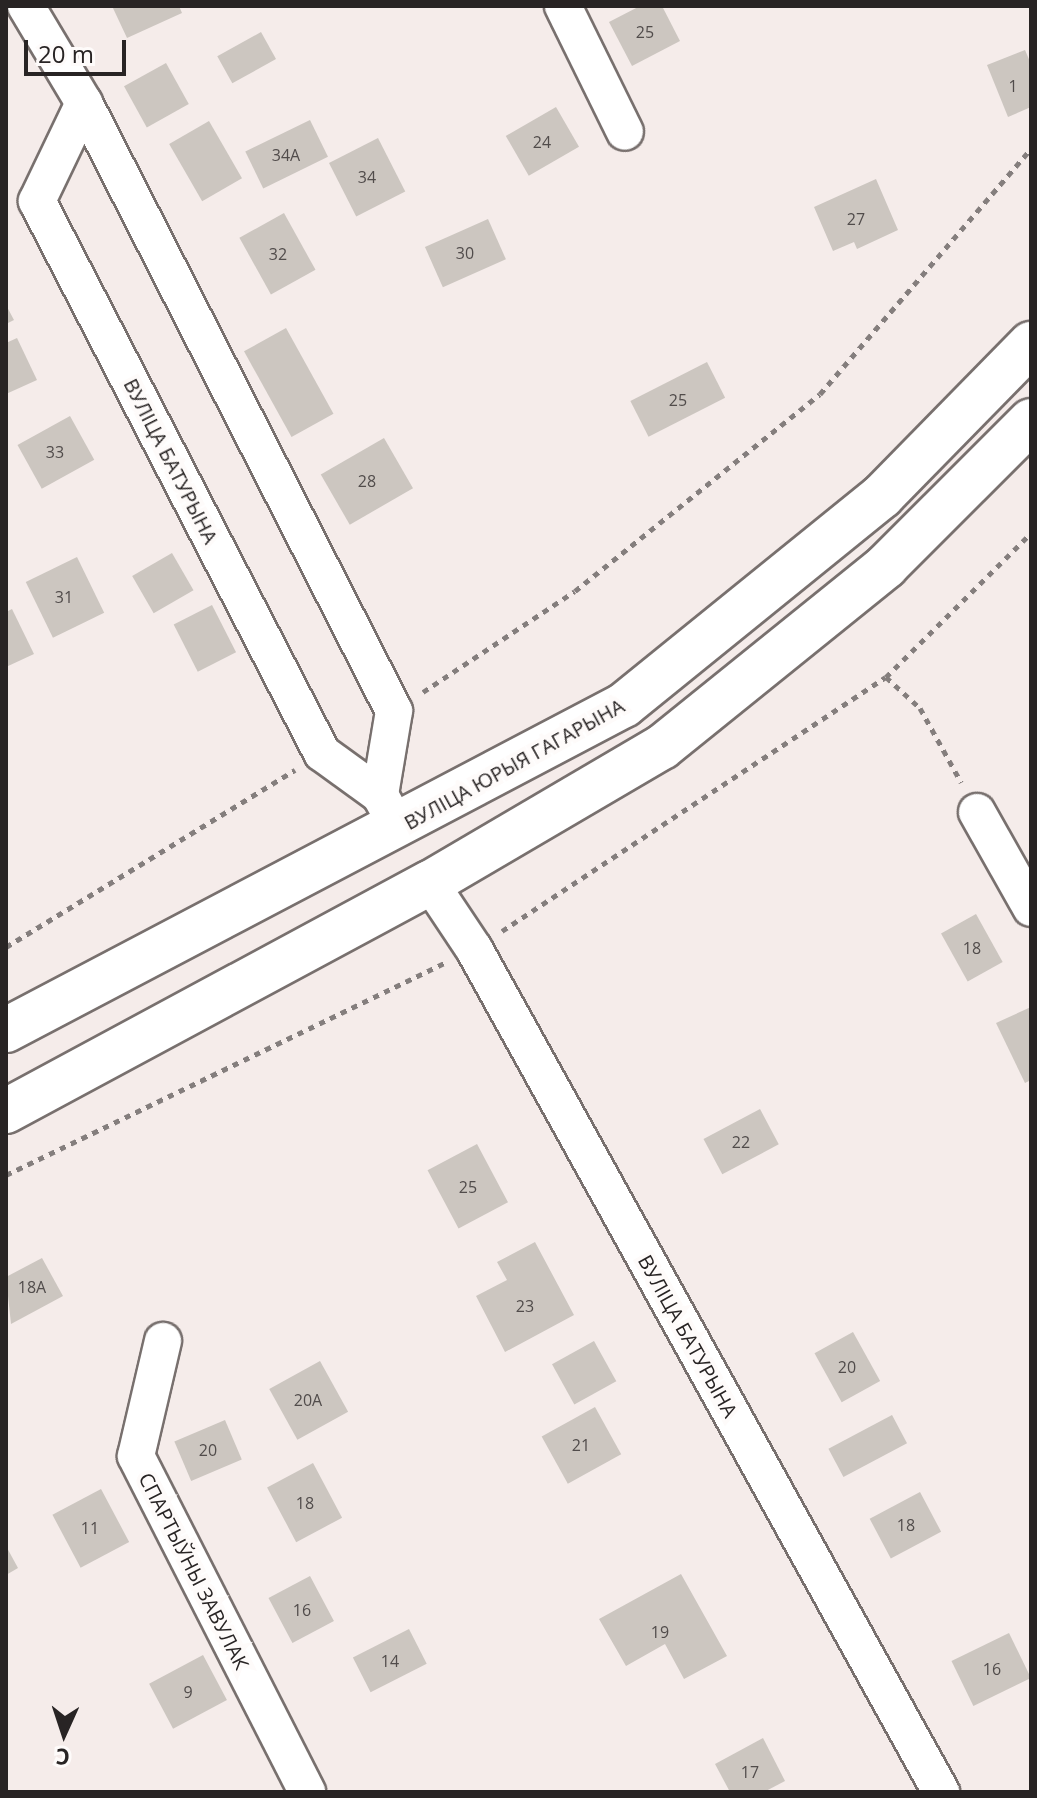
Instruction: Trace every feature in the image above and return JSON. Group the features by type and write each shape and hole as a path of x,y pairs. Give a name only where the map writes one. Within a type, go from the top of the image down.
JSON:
{"main road":[{"name":"ВУЛІЦА ЮРЫЯ ГАГАРЫНА","path":"6,1030 390,811 624,705 882,496 1031,344"},
{"path":"6,1111 430,883 662,747 886,566 1031,421"}],"street":[{"path":"26,6 84,103 394,711 390,811"},
{"path":"563,6 625,132"},
{"name":"ВУЛІЦА БАТУРЫНА","path":"84,103 37,201 322,753 390,811"},
{"path":"977,812 1031,908"},
{"name":"ВУЛІЦА БАТУРЫНА","path":"430,883 474,949 941,1792"},
{"name":"СПАРТЫЎНЫ ЗАВУЛАК","path":"163,1341 136,1456 307,1792"}],"path":[{"path":"394,711 575,591 820,394 1031,149"},
{"path":"6,1175 474,949 886,677 1031,533"},
{"path":"886,677 920,708 977,812"},
{"path":"6,947 322,753"}],"building":[{"path":"112,6 179,6 182,13 127,38"},
{"path":"640,6 662,6 680,41 632,66 609,22"},
{"path":"261,32 276,59 232,83 217,56"},
{"path":"1025,50 1031,64 1031,107 1008,117 987,65"},
{"path":"166,63 189,104 147,127 124,86"},
{"path":"556,107 579,147 529,176 506,136"},
{"path":"310,120 328,157 263,188 245,152"},
{"path":"209,121 242,178 202,201 169,144"},
{"path":"378,138 405,191 356,216 329,163"},
{"path":"876,179 898,230 857,249 854,242 833,251 814,207"},
{"path":"284,213 316,270 271,295 239,238"},
{"path":"488,219 506,259 443,287 425,247"},
{"path":"6,305 14,320 6,324"},
{"path":"286,328 334,414 292,437 244,351"},
{"path":"17,338 37,380 6,394 6,343"},
{"path":"707,362 725,398 649,437 630,401"},
{"path":"70,416 94,460 42,489 18,445"},
{"path":"384,438 413,488 350,525 321,474"},
{"path":"172,553 194,590 154,613 132,576"},
{"path":"77,557 104,613 53,638 26,582"},
{"path":"212,605 236,652 198,672 174,625"},
{"path":"12,609 34,654 6,667 6,612"},
{"path":"976,914 1003,962 968,981 941,933"},
{"path":"1031,1007 1031,1080 1025,1083 996,1023"},
{"path":"760,1109 779,1144 722,1174 703,1139"},
{"path":"477,1144 508,1202 459,1229 428,1170"},
{"path":"535,1242 574,1315 505,1352 476,1296 507,1280 497,1262"},
{"path":"42,1258 63,1296 11,1324 6,1277"},
{"path":"853,1332 880,1381 842,1402 815,1353"},
{"path":"594,1341 616,1381 574,1405 552,1364"},
{"path":"320,1361 348,1412 297,1440 269,1389"},
{"path":"595,1407 621,1454 568,1484 542,1437"},
{"path":"892,1415 907,1443 843,1477 828,1449"},
{"path":"225,1420 242,1460 191,1481 174,1441"},
{"path":"313,1463 342,1518 296,1542 267,1487"},
{"path":"101,1489 129,1542 81,1568 52,1515"},
{"path":"920,1492 941,1532 891,1558 870,1519"},
{"path":"6,1546 18,1568 6,1575"},
{"path":"681,1574 727,1656 684,1679 665,1644 626,1666 599,1619"},
{"path":"310,1576 334,1621 292,1643 269,1598"},
{"path":"409,1629 427,1664 371,1692 353,1658"},
{"path":"1009,1633 1031,1678 973,1706 951,1661"},
{"path":"203,1655 227,1700 173,1729 149,1684"},
{"path":"763,1738 785,1781 764,1792 730,1792 715,1764"}]}
